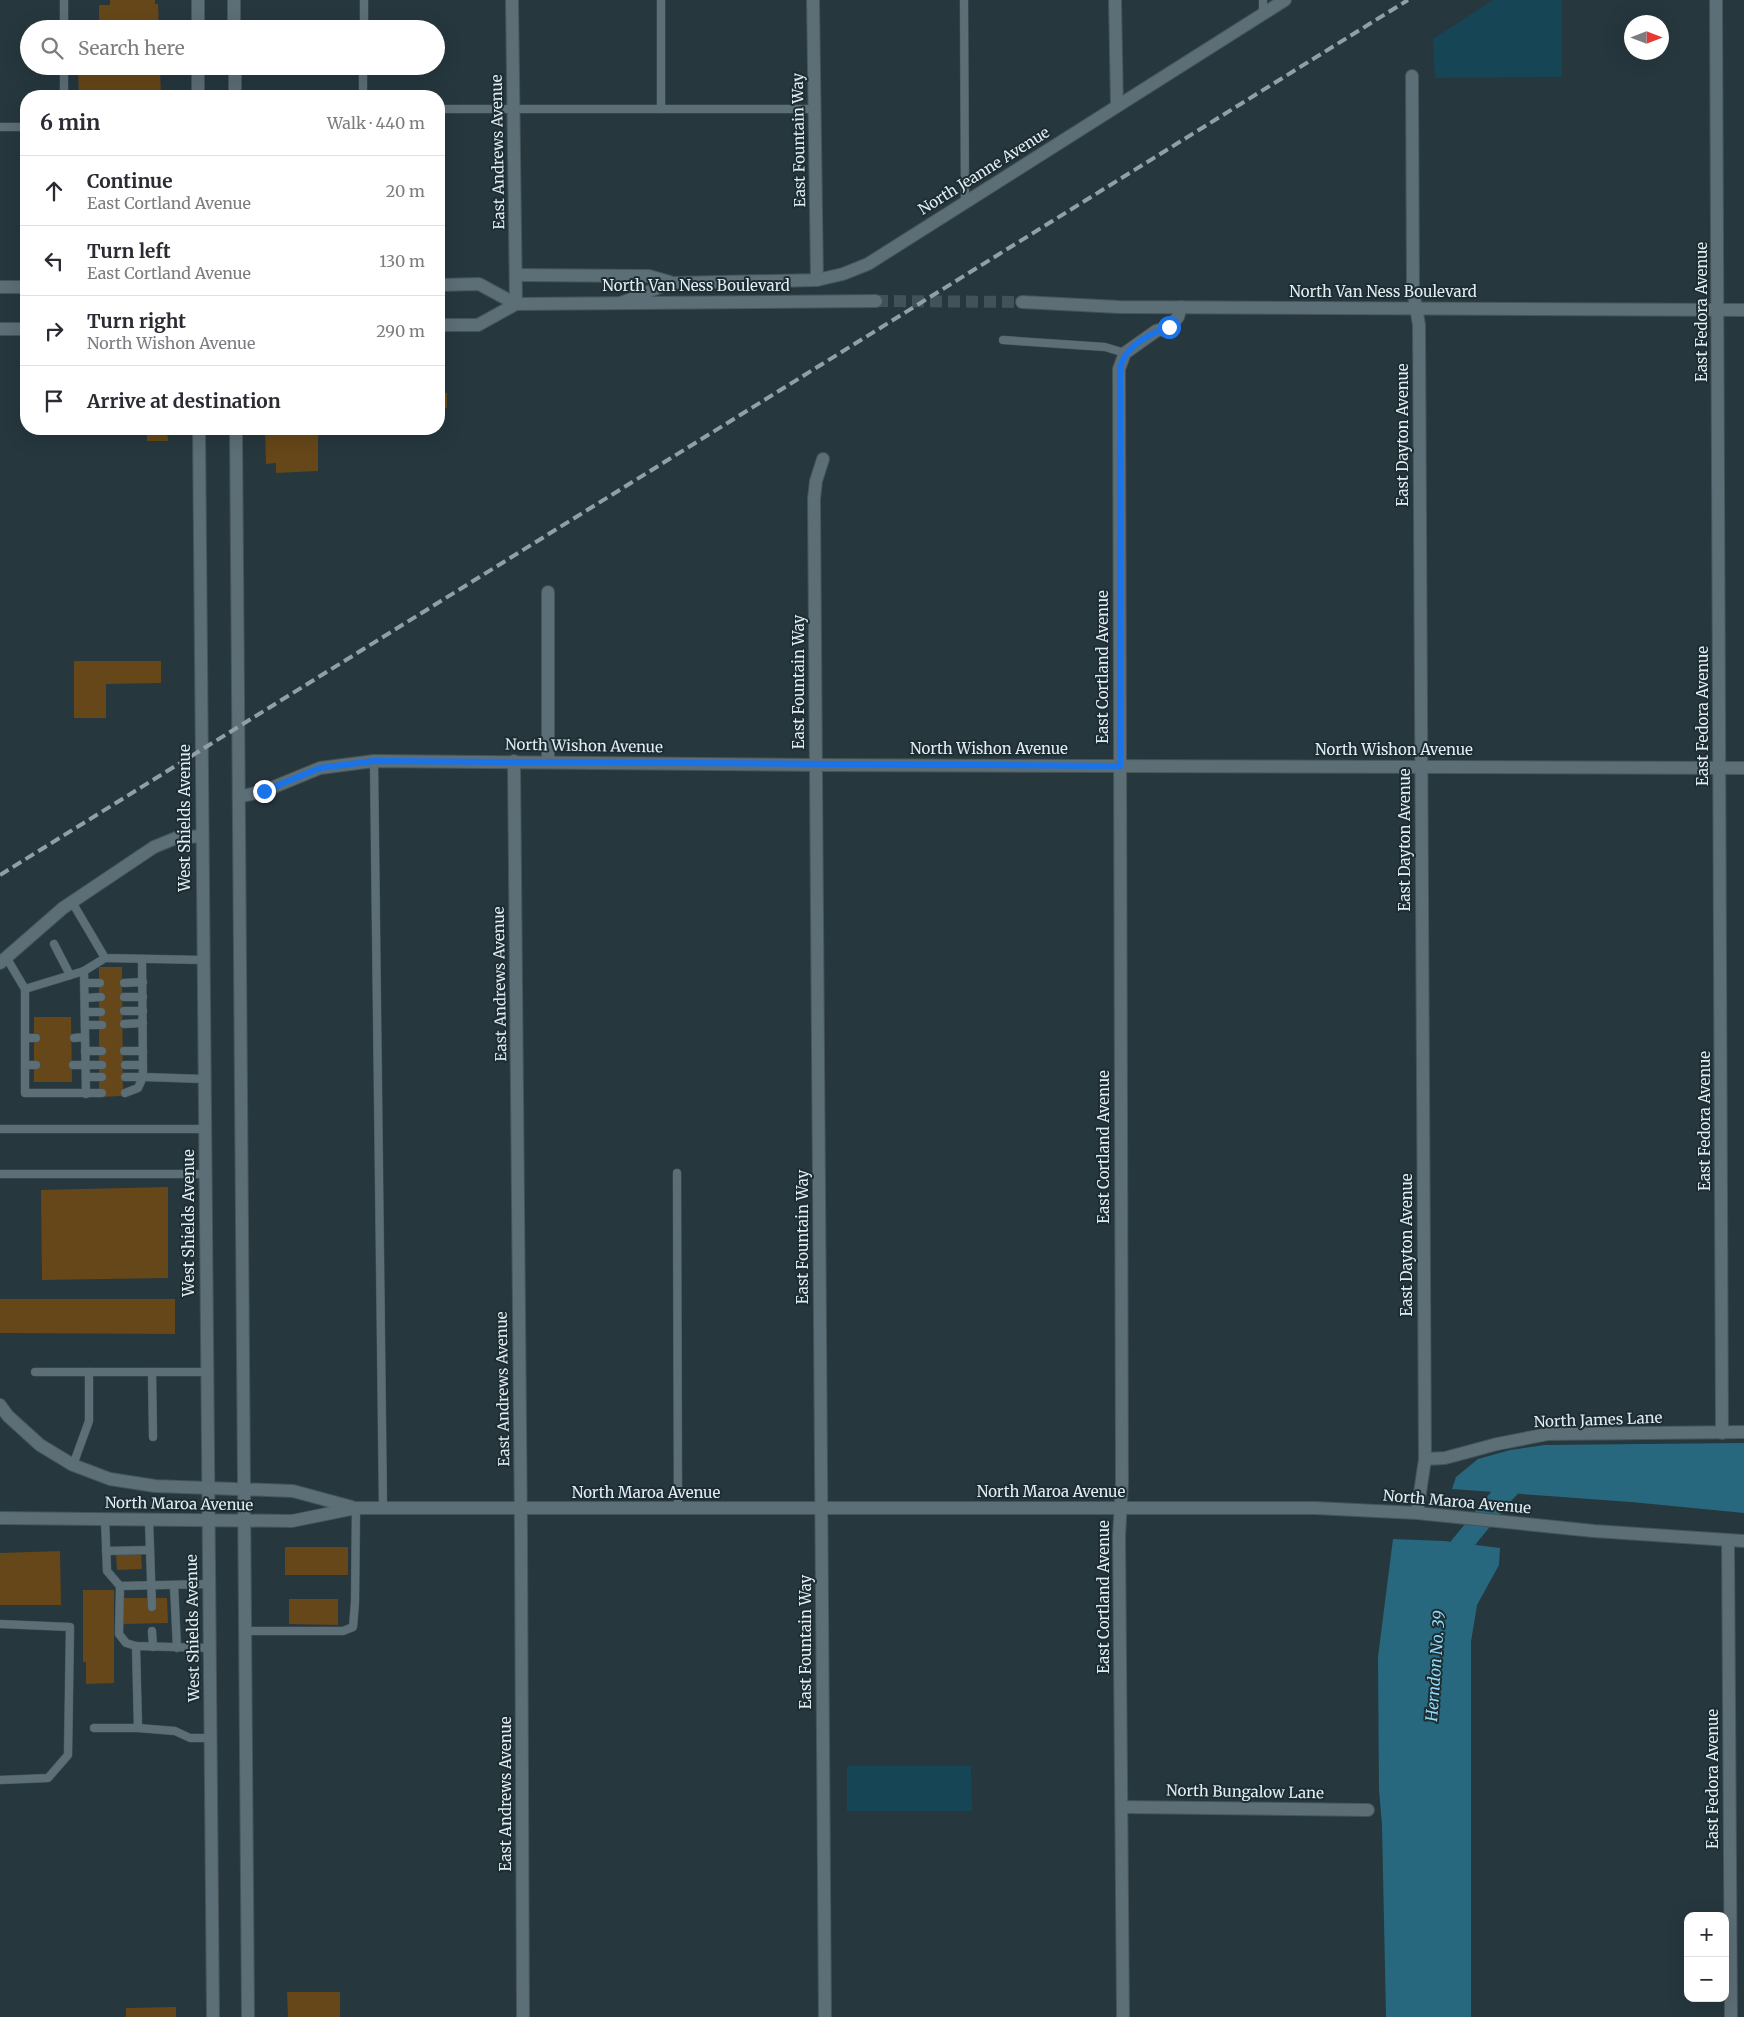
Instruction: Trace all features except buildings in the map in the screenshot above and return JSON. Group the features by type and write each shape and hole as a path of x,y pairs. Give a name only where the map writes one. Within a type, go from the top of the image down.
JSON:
{"street":[{"path":"198,0 198,20"},
{"path":"234,0 234,20"},
{"name":"East Andrews Avenue","path":"512,0 516,304"},
{"name":"East Fountain Way","path":"813,0 817,280"},
{"path":"1115,0 1117,106"},
{"name":"North Jeanne Avenue","path":"618,303 634,299 656,287 673,283 817,280 843,274 868,264 1285,0"},
{"name":"East Fedora Avenue","path":"1716,0 1722,1433"},
{"path":"198,75 198,90"},
{"path":"235,75 235,90"},
{"name":"East Dayton Avenue","path":"1412,76 1413,290 1419,325 1425,1459 1417,1513"},
{"name":"North Jeanne Avenue","path":"516,275 649,276 673,283"},
{"name":"North Van Ness Boulevard","path":"445,285 479,284 516,304"},
{"path":"0,287 20,286"},
{"name":"North Van Ness Boulevard","path":"445,325 478,325 516,304 876,301"},
{"name":"North Van Ness Boulevard","path":"1022,302 1119,307 1744,310"},
{"path":"1125,354 1156,331 1169,327 1178,317 1181,307"},
{"path":"0,329 20,329"},
{"name":"East Cortland Avenue","path":"1123,2017 1120,369 1125,354"},
{"name":"West Shields Avenue","path":"199,435 213,2017"},
{"path":"236,435 248,2017"},
{"name":"East Fountain Way","path":"823,459 816,481 814,499 825,2017"},
{"path":"548,592 548,762"},
{"name":"North Wishon Avenue","path":"239,797 264,791 320,768 374,761 816,765 1744,768"},
{"name":"East Andrews Avenue","path":"514,761 521,1509 523,2017"},
{"path":"3,960 72,902 154,847 176,838 202,836"},
{"path":"0,1405 26,1434 40,1445 91,1473 155,1486 207,1486"},
{"name":"North James Lane","path":"1425,1459 1445,1458 1497,1444 1548,1434 1744,1432"},
{"name":"North Maroa Avenue","path":"207,1486 293,1491 356,1508"},
{"name":"North Maroa Avenue","path":"0,1518 292,1520 356,1508 1315,1508 1417,1513 1594,1531 1744,1541"},
{"name":"East Fedora Avenue","path":"1728,1541 1731,2017"},
{"name":"North Bungalow Lane","path":"1122,1807 1368,1810"}],"lane":[{"path":"64,0 64,20"},
{"path":"364,0 364,20"},
{"path":"661,0 661,109"},
{"path":"964,0 965,201"},
{"path":"1263,0 1263,13"},
{"path":"64,75 64,90"},
{"path":"364,75 364,90"},
{"path":"445,110 815,109"},
{"path":"0,127 20,127"},
{"path":"1002,340 1105,346 1125,354"},
{"path":"374,761 383,1508"},
{"path":"72,902 105,958"},
{"path":"54,944 70,975"},
{"path":"25,989 84,971 105,958 203,960"},
{"path":"125,1093 138,1088 143,1077 142,959"},
{"path":"3,960 25,989 25,1093 102,1093"},
{"path":"84,971 86,1094"},
{"path":"124,983 142,982"},
{"path":"85,983 100,983"},
{"path":"124,998 142,997"},
{"path":"85,998 101,998"},
{"path":"124,1011 142,1011"},
{"path":"85,1012 101,1012"},
{"path":"85,1025 102,1024"},
{"path":"124,1024 142,1024"},
{"path":"74,1038 85,1037"},
{"path":"25,1038 36,1038"},
{"path":"85,1051 102,1051"},
{"path":"124,1051 143,1051"},
{"path":"25,1065 36,1065"},
{"path":"74,1065 102,1065"},
{"path":"125,1065 143,1065"},
{"path":"86,1077 102,1077"},
{"path":"125,1077 204,1079"},
{"path":"0,1129 204,1129"},
{"path":"677,1173 678,1509"},
{"path":"0,1174 205,1174"},
{"path":"35,1372 206,1372"},
{"path":"73,1464 89,1421 89,1372"},
{"path":"152,1372 153,1437"},
{"path":"245,1631 343,1631 353,1627 356,1508"},
{"path":"105,1519 106,1570 120,1586 119,1634 126,1643 136,1646 209,1648"},
{"path":"150,1520 152,1607"},
{"path":"106,1551 150,1550"},
{"path":"120,1586 208,1584"},
{"path":"174,1585 177,1648"},
{"path":"0,1624 70,1627 68,1755 48,1778 0,1780"},
{"path":"152,1630 153,1647"},
{"path":"136,1646 138,1728"},
{"path":"94,1728 138,1728 175,1731 190,1738 210,1738"}],"shaded area":[{"path":"1493,0 1562,0 1562,77 1435,78 1433,39"},
{"path":"847,1766 971,1766 972,1811 847,1811"}],"water":[{"path":"1744,1443 1744,1513 1631,1502 1452,1489 1456,1477 1478,1459 1510,1450 1545,1445"},
{"path":"1393,1539 1444,1541 1500,1548 1499,1565 1477,1605 1471,1642 1471,2017 1386,2017 1382,1825 1379,1790 1378,1657"}],"waterway":[{"name":"Herndon No. 39","path":"1450,1569 1459,1548 1503,1494 1521,1476 1525,1475"}],"tunnel":[{"path":"876,301 1022,302"}],"railway":[{"path":"0,875 1408,0"}],"route":[{"path":"264,791 320,768 374,761 1120,766 1120,369 1121,361 1131,348 1156,331 1169,327"}]}
